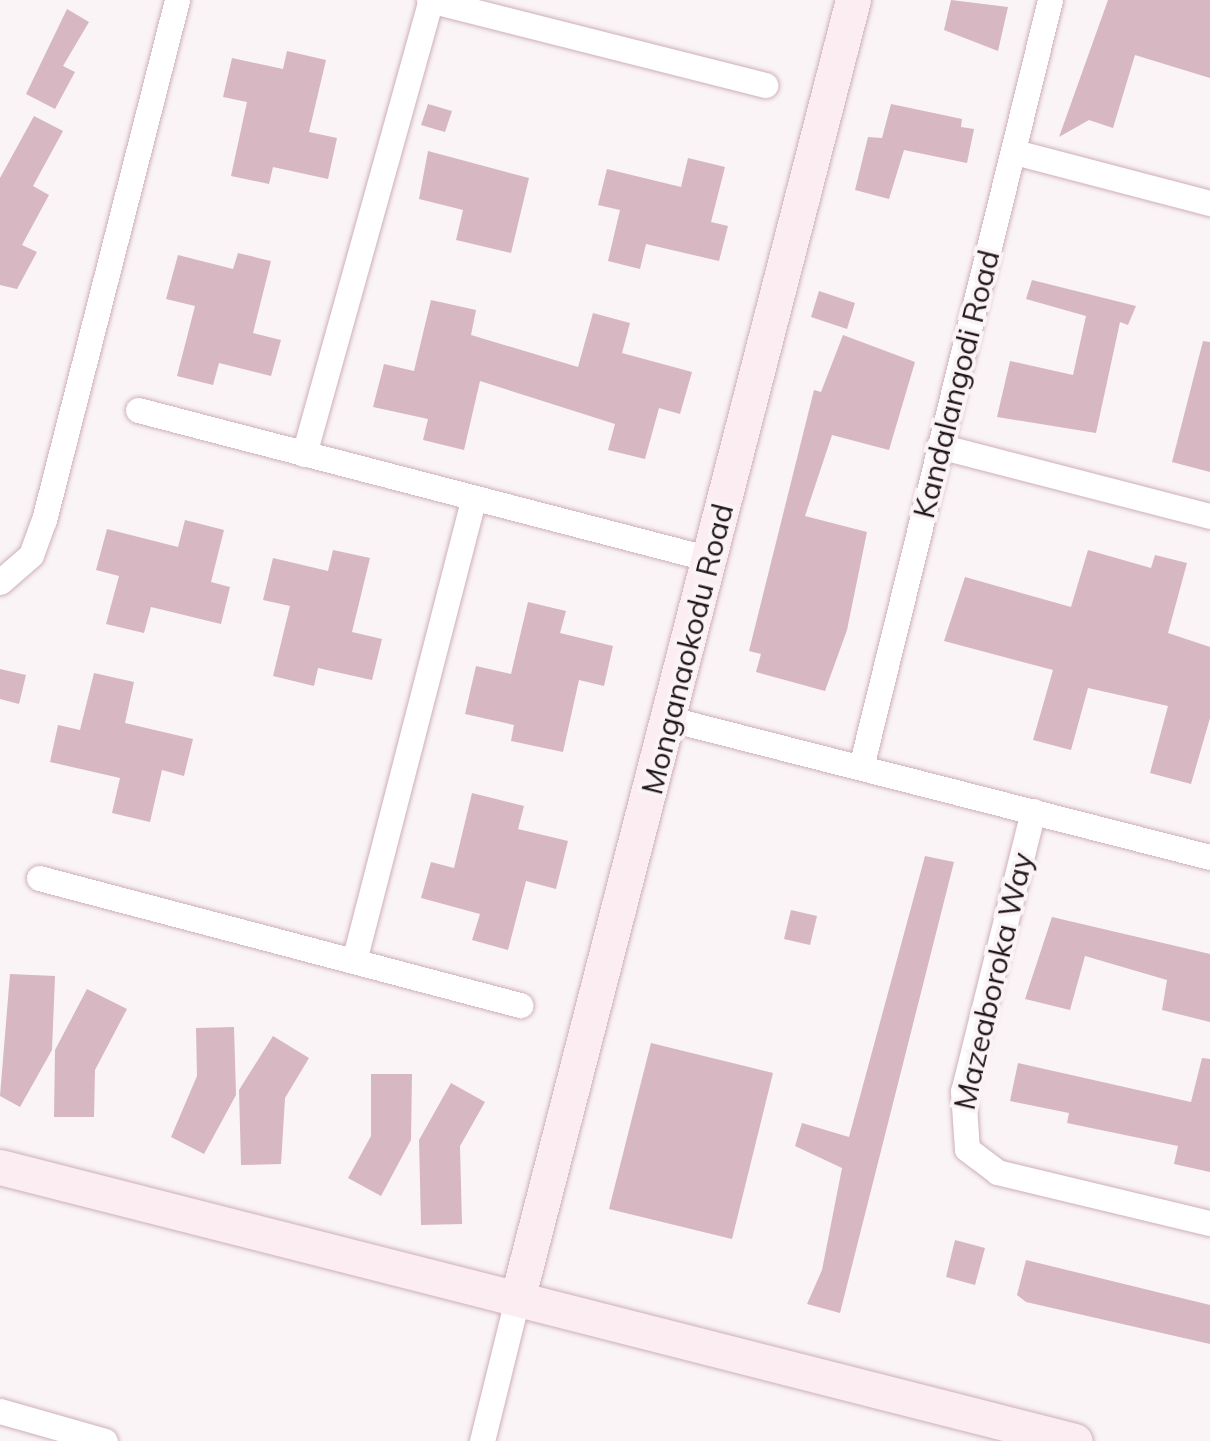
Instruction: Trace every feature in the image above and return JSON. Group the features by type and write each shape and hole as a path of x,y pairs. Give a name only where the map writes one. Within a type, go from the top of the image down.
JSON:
{"street":[{"path":"0,582 31,555 44,520 177,0"},
{"path":"304,454 430,0 765,85"},
{"name":"Monganaokodu Road","path":"518,1296 853,0"},
{"name":"Kandalangodi Road","path":"862,767 1050,0"},
{"path":"1015,152 1210,203"},
{"path":"138,410 710,559"},
{"path":"939,446 1210,516"},
{"path":"355,956 473,500"},
{"path":"670,719 1210,858"},
{"name":"Mazeaboroka Way","path":"1033,811 963,1092 968,1150 998,1172 1210,1223"},
{"path":"38,878 355,956 521,1004"},
{"path":"0,1167 1076,1441"},
{"path":"482,1441 518,1296"},
{"path":"0,1411 105,1441"}],"building":[{"path":"951,0 1008,7 998,51 944,30"},
{"path":"1108,0 1210,0 1210,78 1135,55 1113,128 1089,120 1059,137"},
{"path":"67,9 89,22 63,66 75,72 55,109 26,94"},
{"path":"287,51 326,60 309,132 337,138 328,179 273,167 269,184 231,176 247,102 223,97 232,58 283,69"},
{"path":"428,104 452,111 445,132 421,125"},
{"path":"891,104 962,119 961,127 974,129 967,163 904,150 889,199 855,190 868,137 882,138"},
{"path":"34,116 63,131 33,186 49,195 22,245 37,252 17,289 0,285 0,178"},
{"path":"428,151 529,178 511,253 456,240 463,210 419,199"},
{"path":"688,158 725,167 711,222 728,226 719,261 646,244 640,269 608,261 620,210 598,205 607,169 681,187"},
{"path":"238,253 271,261 253,333 281,340 271,376 219,363 213,385 177,376 195,306 166,299 178,255 233,269"},
{"path":"1032,280 1136,306 1128,325 1120,322 1096,433 997,417 1010,361 1073,375 1086,316 1026,299"},
{"path":"819,291 855,303 847,329 811,317"},
{"path":"431,300 476,310 471,335 578,367 593,313 630,323 622,353 692,372 680,414 659,408 645,459 608,450 615,424 480,381 464,450 423,440 428,419 373,407 384,364 414,371"},
{"path":"843,335 915,362 889,450 832,435 805,516 867,532 847,630 825,691 756,672 761,654 749,651 814,390 821,392"},
{"path":"1203,341 1210,342 1210,472 1172,462"},
{"path":"185,520 224,530 211,582 230,587 221,624 151,607 144,633 106,624 119,576 96,570 107,529 178,547"},
{"path":"333,550 370,558 352,632 382,639 372,680 318,668 314,686 273,676 290,606 263,600 273,558 328,571"},
{"path":"1088,550 1151,568 1155,555 1187,563 1168,633 1210,647 1210,718 1191,784 1150,773 1168,706 1088,688 1071,750 1033,740 1053,670 944,641 965,577 1071,607"},
{"path":"528,602 566,611 560,633 613,646 604,686 579,680 563,752 511,741 514,725 465,714 476,666 511,674"},
{"path":"0,669 26,675 19,704 0,699"},
{"path":"94,673 134,682 125,723 193,739 184,776 162,770 150,822 112,813 120,778 50,762 58,725 80,730"},
{"path":"472,793 524,806 518,829 568,841 556,889 526,881 508,950 472,940 480,914 421,898 431,862 454,868"},
{"path":"925,856 954,862 840,1313 807,1304 822,1270 842,1168 795,1146 802,1123 849,1137"},
{"path":"791,910 817,916 810,945 784,939"},
{"path":"1052,917 1210,954 1210,1022 1162,1010 1167,980 1085,956 1070,1010 1025,999"},
{"path":"10,974 55,976 52,1050 20,1107 0,1096"},
{"path":"87,989 127,1009 95,1070 94,1117 54,1117 55,1050"},
{"path":"234,1027 236,1095 204,1154 171,1137 197,1076 196,1028"},
{"path":"273,1036 309,1058 285,1098 281,1164 241,1165 239,1090"},
{"path":"651,1043 773,1073 732,1239 609,1209"},
{"path":"1202,1058 1210,1059 1210,1172 1174,1164 1178,1146 1067,1123 1069,1113 1010,1101 1018,1063 1191,1102"},
{"path":"371,1074 412,1074 411,1140 381,1196 348,1178 371,1136"},
{"path":"451,1083 485,1102 460,1146 462,1224 421,1225 419,1140"},
{"path":"955,1240 985,1248 975,1285 946,1277"},
{"path":"1026,1260 1210,1305 1210,1344 1026,1302 1017,1295"}]}
